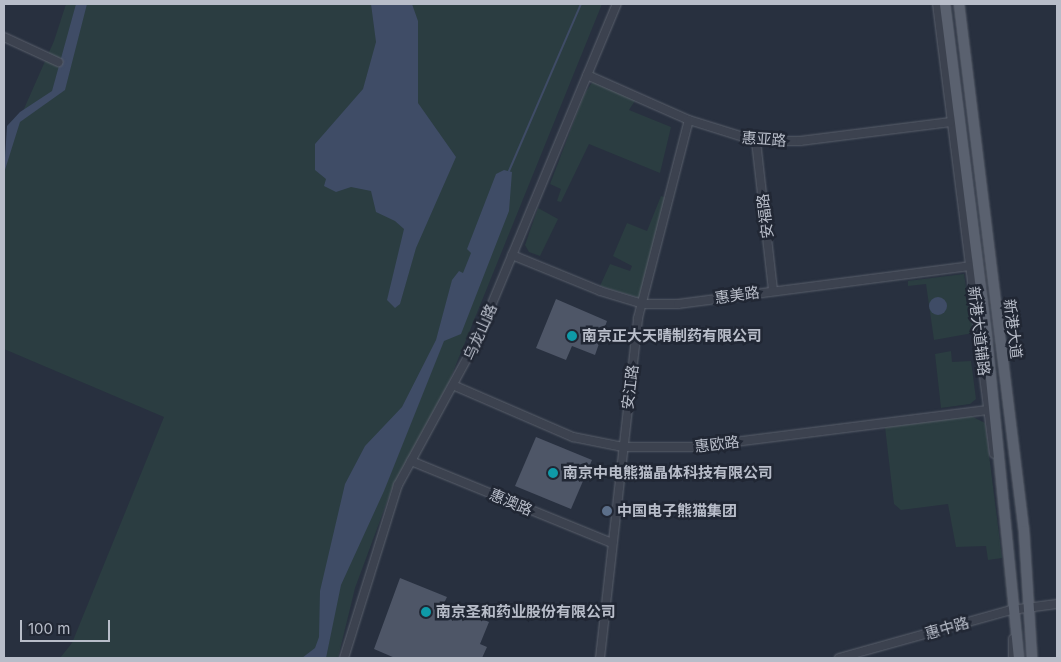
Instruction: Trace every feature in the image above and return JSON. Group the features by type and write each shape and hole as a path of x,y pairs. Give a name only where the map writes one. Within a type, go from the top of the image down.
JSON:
{"main road":[{"name":"新港大道","path":"945,4 987,338 1019,658"},
{"name":"新港大道","path":"959,4 1030,608 1032,658"}],"street":[{"name":"乌龙山路","path":"344,658 398,485 455,386 617,4"},
{"name":"新港大道辅路","path":"937,4 1013,610 1013,658"},
{"path":"4,37 58,62"},
{"name":"惠亚路","path":"587,75 689,120 756,141 800,141 951,122"},
{"name":"安江路","path":"600,658 623,447 642,304 689,120"},
{"name":"安福路","path":"756,141 773,290"},
{"name":"惠美路","path":"512,255 600,291 642,304 678,304 773,290 970,266"},
{"name":"惠欧路","path":"455,386 573,437 623,447 695,447 988,410"},
{"name":"惠澳路","path":"411,460 612,542"},
{"name":"惠中路","path":"839,658 1013,610 1057,604"}],"shaded area":[{"path":"66,4 602,4 449,382 394,483 355,588 338,658 60,658 72,643 164,417 4,349 4,154 54,41"},
{"path":"593,81 636,99 629,110 671,127 660,173 589,144 561,202 557,201 561,189 550,184 584,95"},
{"path":"661,196 667,198 640,298 600,286 610,264 630,271 632,266 613,256 627,223 647,231"},
{"path":"538,208 558,219 540,256 529,252 525,245"},
{"path":"964,274 973,333 934,340 926,284 908,286 908,281"},
{"path":"951,351 952,362 971,361 976,399 970,404 941,408 935,354"},
{"path":"971,416 985,423 1002,558 988,560 986,546 956,547 948,504 901,510 894,504 885,427"}],"water":[{"path":"76,4 87,4 65,90 20,122 4,173 7,126 20,112 52,91"},
{"path":"371,4 412,4 418,21 418,103 456,157 416,248 400,304 395,308 387,300 404,229 395,221 376,212 371,191 351,187 336,192 324,186 326,179 315,170 315,144 363,89 376,42"},
{"path":"504,170 512,172 509,211 461,334 444,341 384,491 341,585 326,658 302,658 315,648 319,637 320,591 345,484 365,446 402,407 436,340 452,280 459,271 463,273 471,253 467,249 496,174"},
{"path":"934,297 942,297 947,302 945,313 934,315 929,310 929,302"}],"building":[{"name":"南京正大天晴制药有限公司","path":"556,299 607,321 595,355 572,346 566,360 536,348"},
{"name":"南京中电熊猫晶体科技有限公司","path":"536,437 592,460 571,509 515,486"},
{"name":"南京圣和药业股份有限公司","path":"400,578 447,597 444,603 489,622 480,644 487,647 482,658 395,658 374,649"}],"waterway":[{"path":"509,171 581,4"}],"place":[{"name":"南京正大天晴制药有限公司","path":"572,336"},
{"name":"南京中电熊猫晶体科技有限公司","path":"553,473"},
{"name":"中国电子熊猫集团","path":"607,511"},
{"name":"南京圣和药业股份有限公司","path":"426,612"}]}
